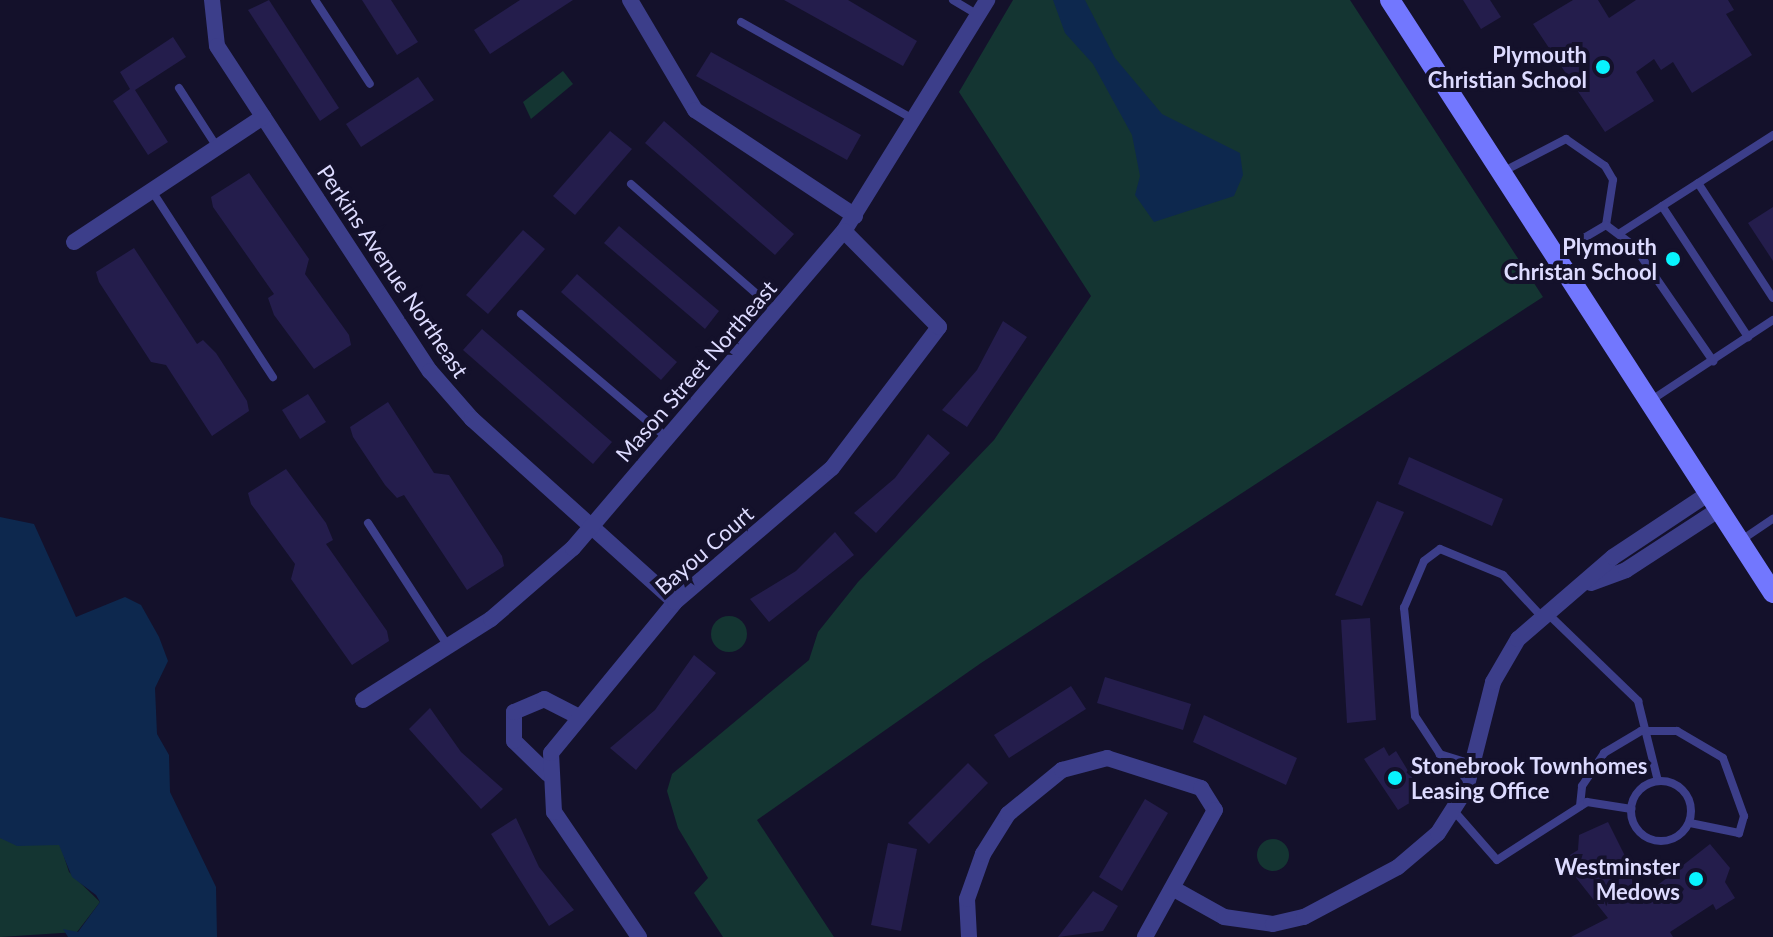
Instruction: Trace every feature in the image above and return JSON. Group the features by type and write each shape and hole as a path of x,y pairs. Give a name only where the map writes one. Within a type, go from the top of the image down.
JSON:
{"main road":[{"path":"1390,0 1499,174 1773,593"}],"street":[{"name":"Perkins Avenue Northeast","path":"212,0 210,32 263,117 450,396 675,602"},
{"path":"630,0 695,110 855,216"},
{"name":"Mason Street Northeast","path":"363,700 533,589 593,524 844,231 916,120 987,0"},
{"path":"74,242 263,117"},
{"name":"Bayou Court","path":"548,774 551,753 577,716 675,602 832,468 939,327 844,231"},
{"path":"1174,889 1224,917 1274,930 1398,867 1454,811 1476,766 1493,682 1518,639 1544,615 1586,585 1613,557 1713,502"},
{"path":"577,716 544,699 514,712 514,741 548,774 554,812 639,937"},
{"path":"969,937 967,899 983,854 1008,814 1073,765 1128,760 1210,798 1214,822 1145,937"}],"lane":[{"path":"315,0 370,84"},
{"path":"953,0 978,15"},
{"path":"741,22 916,120"},
{"path":"179,88 218,147"},
{"path":"1620,233 1773,135"},
{"path":"1499,174 1566,139 1613,180 1606,225"},
{"path":"1698,183 1773,298"},
{"path":"631,184 777,311"},
{"path":"152,191 273,377"},
{"path":"1662,206 1748,337"},
{"path":"1606,225 1620,233 1713,361"},
{"path":"1553,257 1606,225"},
{"path":"521,314 666,437"},
{"path":"1648,402 1773,320"},
{"path":"1739,541 1773,519"},
{"path":"368,523 449,646"},
{"path":"1476,766 1440,754 1415,716 1404,608 1424,561 1440,549 1503,575 1630,693 1651,729 1658,781"},
{"path":"1580,806 1582,786 1604,753 1651,729 1698,739 1723,758 1739,787 1739,833 1690,823"},
{"path":"1658,781 1686,793 1690,823 1677,838 1650,839 1635,827 1631,809 1640,790 1658,781"},
{"path":"1454,811 1497,860 1580,806 1631,809"}],"green space":[{"path":"1013,0 1350,0 1543,297 981,663 757,820 834,937 723,937 694,893 708,878 678,828 667,791 672,774 809,660 818,632 858,582 994,440 1091,296 959,92"},
{"path":"563,71 573,84 531,119 523,102"},
{"path":"729,616 742,621 747,634 742,647 729,652 716,647 711,634 716,621"},
{"path":"0,838 60,844 69,872 100,902 77,932 0,937"},
{"path":"1273,839 1284,844 1289,855 1284,866 1273,871 1262,866 1257,855 1262,844"}],"water":[{"path":"1053,0 1085,0 1115,58 1162,114 1240,153 1243,175 1234,196 1154,222 1135,195 1140,176 1132,135 1093,64 1065,33"},
{"path":"0,517 34,524 76,617 125,597 141,605 159,637 168,661 155,688 157,734 169,755 170,792 216,887 217,937 68,937 63,929 78,932 100,902 96,895 72,877 59,845 17,846 0,838"}],"building":[{"path":"269,0 339,108 320,121 248,10"},
{"path":"362,0 391,0 418,42 397,55"},
{"path":"520,0 573,0 490,54 474,30"},
{"path":"784,0 848,0 917,41 903,66"},
{"path":"1463,0 1490,0 1501,17 1481,29"},
{"name":"Plymouth Christian School","path":"1573,0 1598,0 1609,18 1636,0 1728,0 1734,10 1726,14 1752,55 1692,93 1673,62 1661,70 1654,59 1636,72 1654,101 1605,132 1533,24"},
{"path":"173,37 186,57 135,90 168,142 148,155 113,101 130,89 120,72"},
{"path":"711,52 861,135 847,160 696,76"},
{"path":"418,77 434,100 361,147 346,124"},
{"path":"664,121 794,234 775,255 645,143"},
{"path":"610,131 632,149 575,215 553,196"},
{"path":"249,173 309,259 305,274 349,335 351,345 314,369 274,315 268,298 274,294 213,207 211,197"},
{"path":"1773,207 1773,261 1748,223"},
{"path":"619,226 719,311 705,329 604,243"},
{"path":"523,230 545,249 488,314 466,295"},
{"path":"134,248 197,344 203,340 216,353 247,401 249,411 212,436 166,365 151,362 99,282 96,272"},
{"path":"577,274 677,362 661,380 561,292"},
{"path":"1003,321 1027,337 967,427 942,410 977,370"},
{"path":"482,329 612,442 593,464 463,350"},
{"path":"308,394 326,422 300,439 282,410"},
{"path":"388,402 434,473 449,475 502,556 504,566 467,590 404,495 397,498 385,485 353,437 350,427"},
{"path":"928,434 950,453 876,533 854,513 895,478"},
{"path":"1409,457 1503,499 1492,526 1398,484"},
{"path":"286,469 326,523 333,540 326,544 387,631 389,641 352,665 291,579 295,564 251,504 248,493"},
{"path":"1377,501 1404,512 1362,606 1335,595"},
{"path":"835,532 854,555 769,622 750,599 796,571"},
{"path":"1370,618 1376,720 1347,723 1341,620"},
{"path":"694,655 716,673 636,770 610,748 655,710"},
{"path":"1105,677 1191,704 1183,730 1097,703"},
{"path":"1071,686 1086,709 1009,758 994,735"},
{"path":"430,708 461,752 503,789 481,809 409,729"},
{"path":"1204,715 1297,758 1286,785 1193,742"},
{"path":"1384,747 1389,756 1396,751 1413,779 1416,799 1398,810 1364,759"},
{"path":"968,763 988,783 929,844 908,823"},
{"path":"1145,799 1168,813 1122,891 1099,877"},
{"path":"516,818 539,867 574,910 549,926 491,834"},
{"name":"Westminster Medows","path":"1608,822 1640,886 1654,888 1710,844 1730,868 1725,882 1735,898 1716,910 1713,904 1670,932 1673,937 1571,937 1608,918 1562,860 1578,850 1579,835"},
{"path":"888,843 917,849 901,931 871,925"},
{"path":"1093,891 1118,906 1103,931 1058,937"}],"place":[{"name":"Plymouth Christian School","path":"1603,67"},
{"name":"Plymouth Christan School","path":"1673,259"},
{"name":"Stonebrook Townhomes Leasing Office","path":"1395,778"},
{"name":"Westminster Medows","path":"1696,879"}]}
